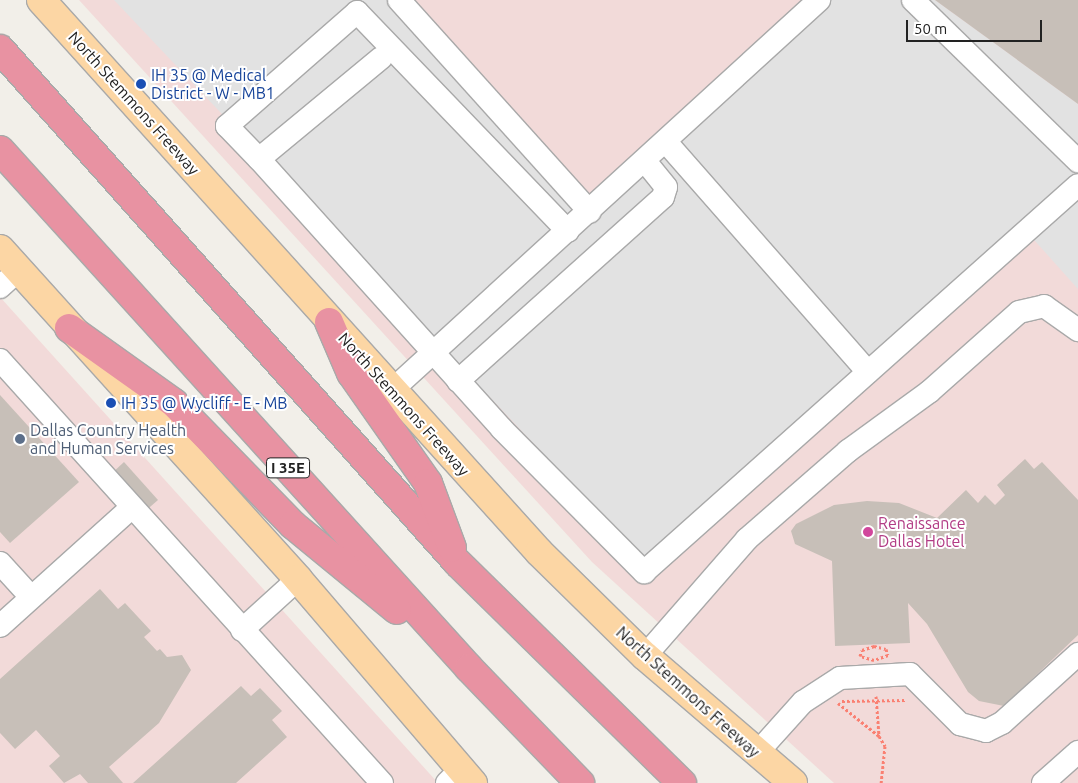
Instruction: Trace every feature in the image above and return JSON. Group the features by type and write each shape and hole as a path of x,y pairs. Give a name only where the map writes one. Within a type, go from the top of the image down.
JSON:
{"highway":[{"path":"0,49 458,563 682,783"},
{"name":"I 35E","path":"0,150 469,668 580,783"},
{"path":"329,322 351,373 428,484 458,563"},
{"path":"69,328 174,403 294,525 469,668"}],"main road":[{"name":"North Stemmons Freeway","path":"41,0 391,391 539,552 645,656 793,783"},
{"path":"0,249 10,279 69,328 298,579 461,778"}],"lane":[{"path":"399,0 590,212"},
{"path":"391,391 590,212 820,0"},
{"path":"914,0 1078,161"},
{"path":"568,231 357,12 226,126 259,159 458,381 644,572 1078,185"},
{"path":"259,159 381,58"},
{"path":"460,118 486,95"},
{"path":"666,142 868,372"},
{"path":"458,381 663,197 666,187 645,161"},
{"path":"645,656 747,539 848,451 929,392 1018,312 1044,306 1078,330"},
{"path":"0,360 130,509 382,783"},
{"path":"0,626 130,509"},
{"path":"0,564 31,598"},
{"path":"242,630 298,579"},
{"path":"756,753 823,686 875,667 910,674 960,724 986,731 1002,723 1078,654"},
{"path":"1042,783 1078,752"}],"path":[{"path":"875,667 860,654 874,645 888,652 875,667 879,736"},
{"path":"882,783 885,746 879,736 836,702 906,700"}],"shaded area":[{"path":"79,0 1078,0 1078,783 834,783 592,562"},
{"path":"114,0 399,0 595,216 821,0 935,0 1078,104 1078,289 1027,232 657,574"},
{"path":"0,297 438,783 0,783"}],"building":[{"path":"935,0 1078,0 1078,104"},
{"name":"Dallas Country Health and Human Services","path":"0,395 79,482 10,543 0,532"},
{"path":"1025,459 1034,469 1042,462 1078,500 1078,635 1004,706 979,701 968,692 927,624 908,603 910,643 835,646 832,561 795,544 791,531 796,524 834,505 867,501 899,503 937,518 966,490 978,503 985,495 995,505 1005,495 997,485"},
{"path":"124,462 158,500 143,513 110,475"},
{"path":"100,589 118,609 125,603 151,631 144,637 157,651 160,649 167,657 182,655 191,670 159,723 109,767 123,783 88,783 80,774 64,783 49,766 60,756 36,730 15,749 0,733 0,679"},
{"path":"241,686 251,696 260,688 282,711 272,720 287,737 236,783 133,783"}],"place":[{"name":"IH 35 @ Medical District - W - MB1","path":"141,84"},
{"name":"IH 35 @ Wycliff - E - MB","path":"111,403"},
{"name":"Dallas Country Health and Human Services","path":"20,439"},
{"name":"Renaissance Dallas Hotel","path":"868,532"}]}
